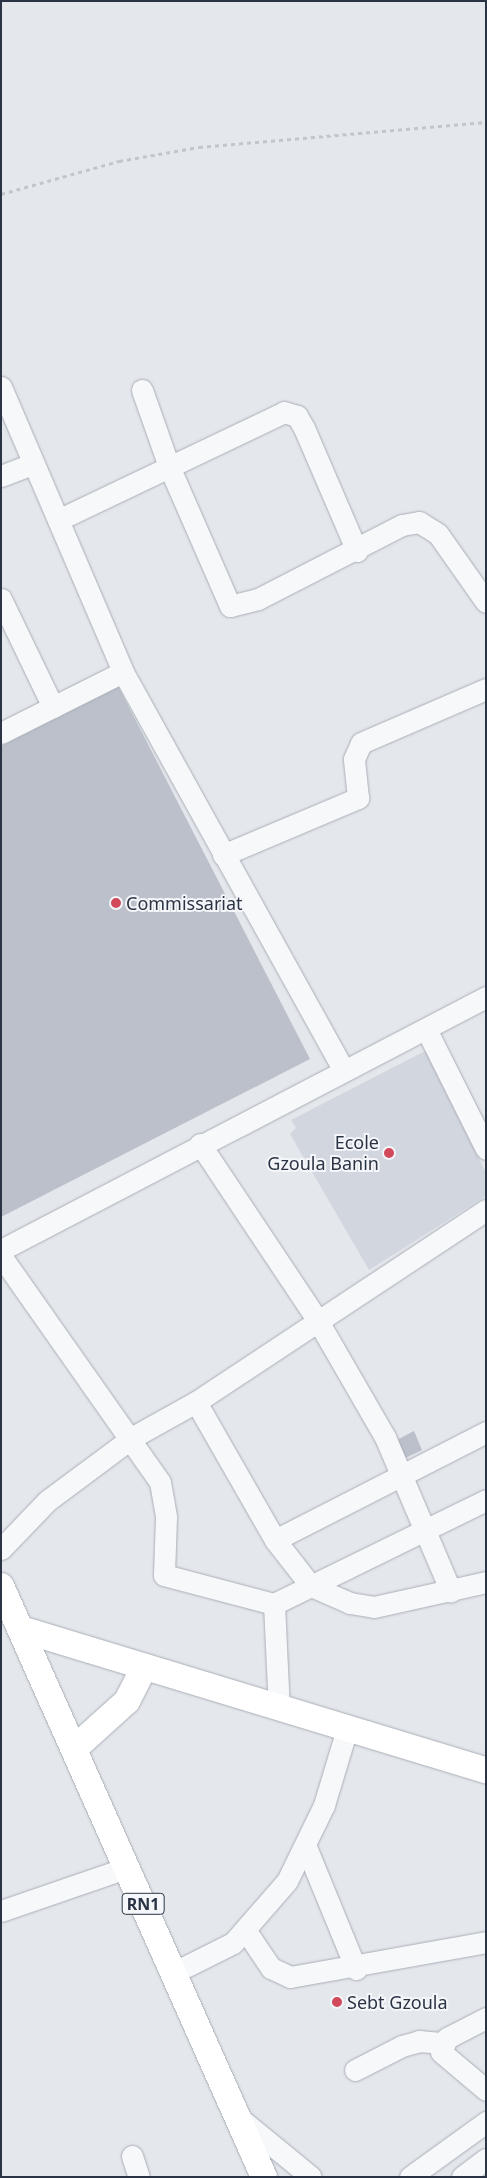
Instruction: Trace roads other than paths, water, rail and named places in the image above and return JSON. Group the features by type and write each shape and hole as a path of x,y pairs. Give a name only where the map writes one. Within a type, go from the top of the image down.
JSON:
{"main road":[{"name":"RN1","path":"1,1586 24,1630 126,1868 234,2114 264,2177"},
{"path":"24,1630 279,1709 486,1770"},
{"path":"75,1748 127,1701 144,1668"}],"street":[{"path":"1,388 32,464 123,672 223,855 344,1069"},
{"path":"142,390 168,464 230,606 258,599 357,551 402,525 419,522 438,534 486,602"},
{"path":"58,520 168,464 284,412 297,416 357,551"},
{"path":"1,476 32,464"},
{"path":"1,599 53,707"},
{"path":"1,733 123,672"},
{"path":"223,855 358,798 354,759 362,743 486,689"},
{"path":"1,1250 200,1144 486,997"},
{"path":"426,1029 486,1149"},
{"path":"200,1144 318,1321 385,1437 422,1531 451,1592"},
{"path":"1,1548 47,1501 133,1437 196,1402 486,1210"},
{"path":"1,1256 133,1437 160,1482 165,1501 164,1575 274,1604 486,1500"},
{"path":"196,1402 275,1540 311,1586 350,1602 374,1606 451,1592 486,1582"},
{"path":"275,1540 400,1474 486,1432"},
{"path":"274,1604 279,1709"},
{"path":"173,1973 222,1950 246,1931 287,1882 306,1847 347,1729"},
{"path":"306,1847 356,1968"},
{"path":"1,1911 126,1868"},
{"path":"246,1931 271,1968 281,1975 356,1968 486,1942"},
{"path":"355,2070 402,2046 419,2041 443,2043 486,2018"},
{"path":"443,2043 445,2057 486,2090"},
{"path":"234,2114 310,2177"},
{"path":"410,2177 486,2122"},
{"path":"132,2156 139,2177"},
{"path":"462,2177 486,2158"}],"place":[{"name":"Commissariat","path":"116,903"},
{"name":"Ecole Gzoula Banin","path":"389,1153"},
{"name":"Sebt Gzoula","path":"337,2002"}]}
